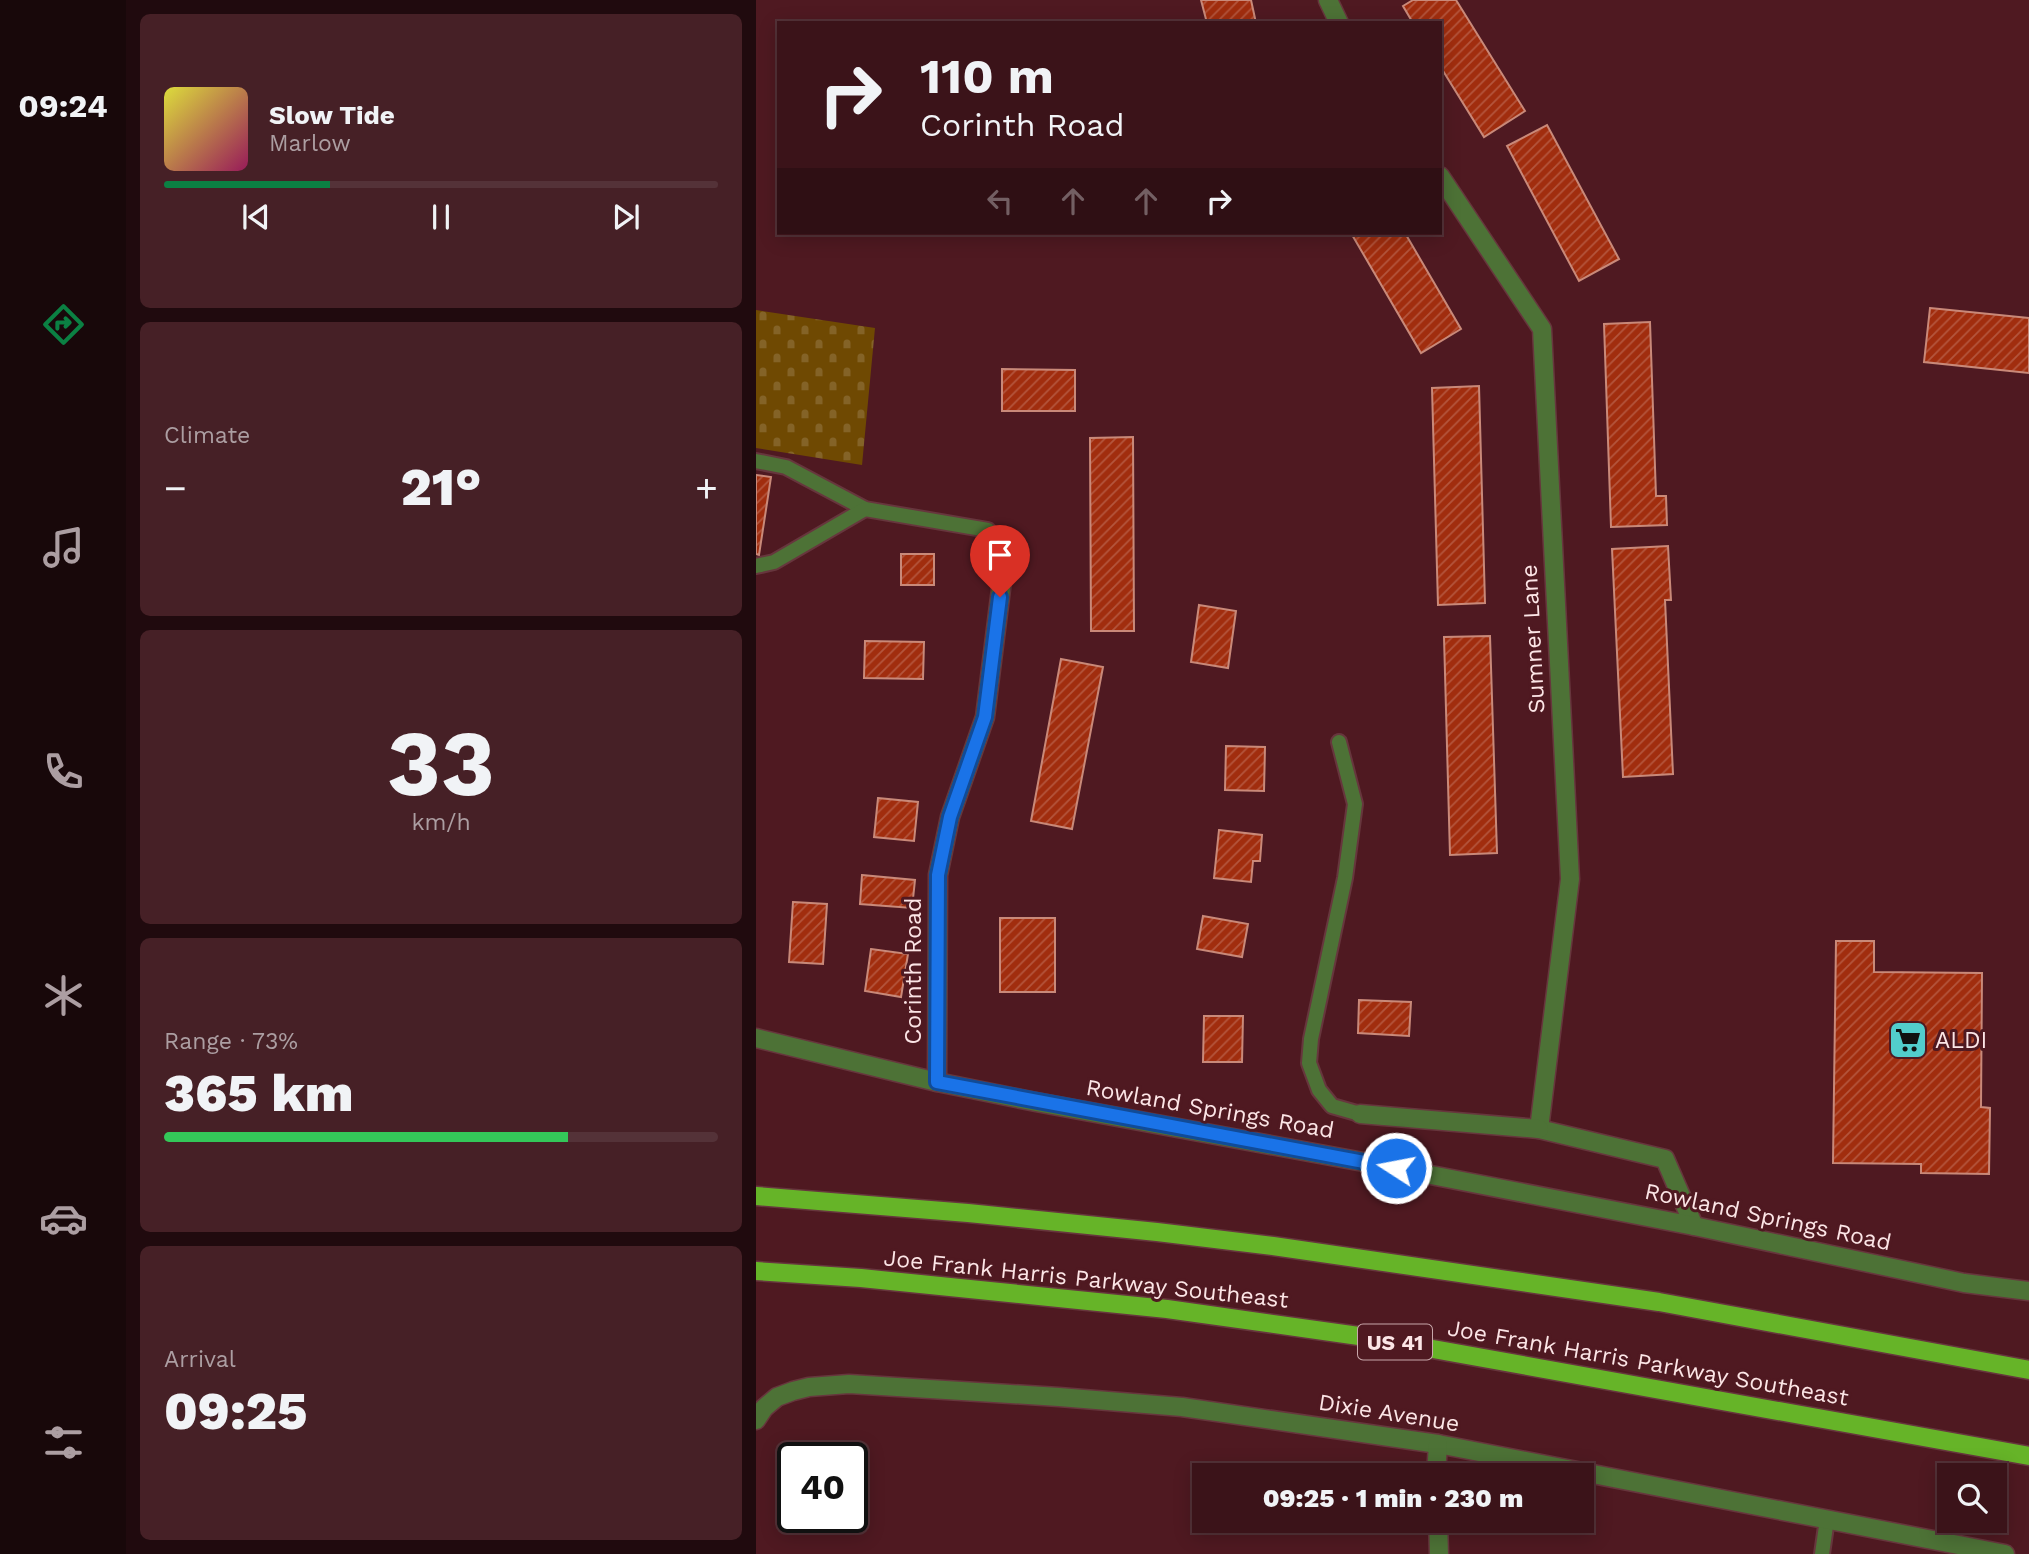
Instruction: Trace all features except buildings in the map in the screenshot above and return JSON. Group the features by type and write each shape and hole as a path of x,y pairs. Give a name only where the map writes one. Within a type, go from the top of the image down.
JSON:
{"main road":[{"path":"756,1196 981,1214 1273,1245 1659,1302 2029,1370"},
{"name":"Joe Frank Harris Parkway Southeast","path":"756,1271 861,1278 1167,1309 1366,1336 2029,1456"}],"street":[{"path":"1328,0 1338,21"},
{"name":"Sumner Lane","path":"1442,179 1542,330 1570,879 1539,1129"},
{"name":"Corinth Road","path":"937,1082 938,875 950,817 985,717 1003,573"},
{"name":"Rowland Springs Road","path":"756,1038 937,1082 1694,1226 1964,1283 2029,1291"},
{"path":"1360,1114 1539,1129 1665,1159 1694,1226"},
{"name":"Dixie Avenue","path":"760,1414 777,1397 809,1387 860,1385 1182,1407 1438,1444 2005,1554"},
{"path":"1437,1463 1438,1444"},
{"path":"1438,1533 1439,1554"}],"lane":[{"path":"756,461 786,467 865,509 988,530 1000,548 1003,573"},
{"path":"756,566 775,562 865,509"},
{"path":"1339,742 1354,804 1345,878 1308,1063 1319,1090 1332,1106 1360,1114"},
{"path":"1822,1554 1827,1519"}],"green space":[{"path":"756,310 875,328 862,465 756,448"}],"place":[{"name":"ALDI","path":"1908,1040"}],"route":[{"path":"1000,597 985,717 950,817 938,875 937,1082 1396,1168"}]}
